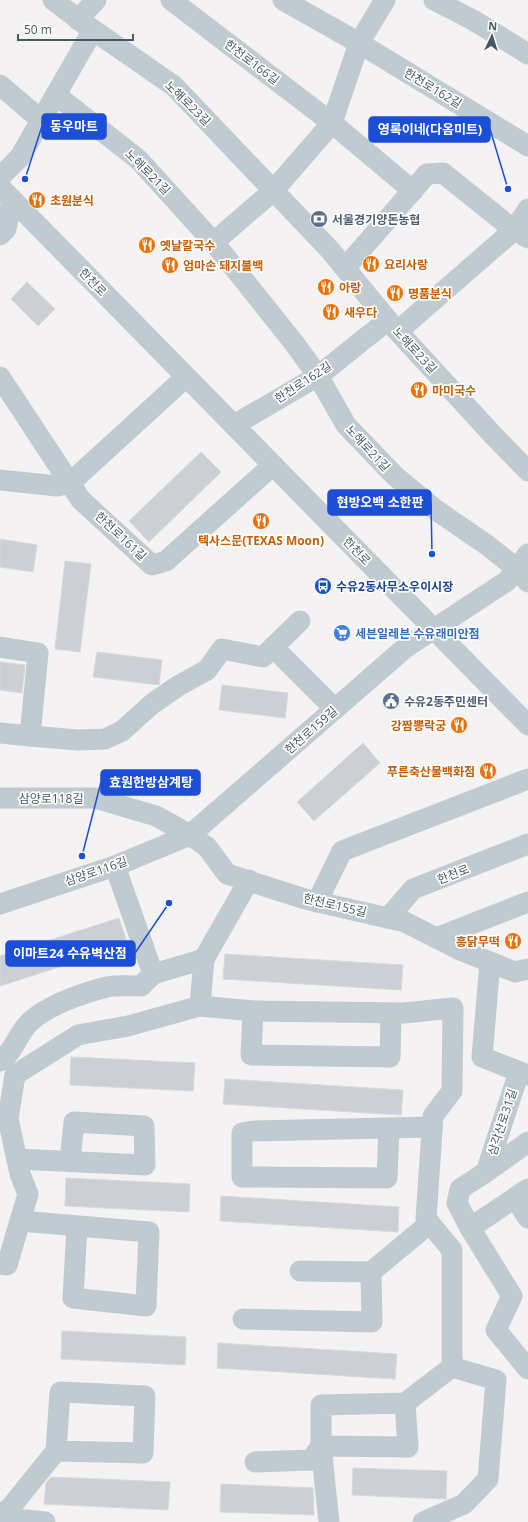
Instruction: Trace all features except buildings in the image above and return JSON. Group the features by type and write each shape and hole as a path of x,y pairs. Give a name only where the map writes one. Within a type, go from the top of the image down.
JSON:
{"street":[{"name":"노해로23길","path":"53,0 86,25 174,86 330,250 393,326 528,471"},
{"path":"0,177 20,157 56,95 96,0"},
{"name":"한천로166길","path":"171,0 332,123"},
{"path":"283,0 359,43"},
{"path":"214,242 273,191 332,123 359,43 385,0"},
{"path":"434,0 473,20 528,54"},
{"name":"한천로162길","path":"359,43 528,146"},
{"path":"0,85 41,120"},
{"name":"노해로21길","path":"56,95 139,160 214,242 294,343 318,376 346,425 394,476 436,510 524,568"},
{"path":"332,123 413,191"},
{"path":"344,268 428,174 443,173 521,234"},
{"path":"0,235 6,229 6,193"},
{"name":"한천로","path":"6,193 528,725"},
{"name":"한천로162길","path":"234,425 318,376 393,326 521,234 528,209"},
{"name":"한천로161길","path":"0,377 81,500 152,565 166,561 273,465"},
{"path":"0,480 57,486 70,483 186,377"},
{"name":"한천로159길","path":"190,835 405,648 507,581 524,568"},
{"path":"0,733 78,740 105,739 122,731 178,686 207,670 222,649 263,657 300,621"},
{"path":"273,646 335,710"},
{"path":"0,647 38,653 30,736"},
{"path":"316,902 342,851 528,778"},
{"name":"삼양로118길","path":"0,798 95,798 156,816 190,835"},
{"name":"삼양로116길","path":"0,904 114,866 190,835"},
{"name":"한천로155길","path":"190,835 208,847 227,874 316,902 405,922 460,950 515,972 528,969"},
{"name":"한천로","path":"388,918 413,889 528,844"},
{"path":"114,866 153,974"},
{"path":"200,1006 204,959 249,880"},
{"path":"436,938 528,902"},
{"path":"0,1061 6,1058 28,1024 46,1009 79,996 108,987 141,986 153,974 204,959"},
{"path":"490,962 482,1057 523,1074"},
{"path":"0,1264 7,1264 28,1194 20,1174 8,1119 15,1075 78,1035 128,1026 200,1006 253,1011 404,1014 453,1008 452,1091 433,1116 426,1219 452,1250 452,1367"},
{"path":"253,1011 251,1055 390,1058 391,1013"},
{"name":"삼각산로31길","path":"486,1172 523,1074"},
{"path":"389,1128 387,1178 242,1177 242,1133 432,1126"},
{"name":"삼각산로31길","path":"528,1142 460,1189 457,1203 470,1228 512,1296 496,1330 528,1369"},
{"path":"17,1159 70,1161"},
{"path":"470,1228 521,1193 528,1218"},
{"path":"20,1221 149,1232 146,1306 73,1298 77,1226"},
{"path":"300,1271 371,1272 430,1224"},
{"path":"243,1319 372,1322 371,1272"},
{"path":"329,1522 321,1446 321,1405 405,1403 452,1367"},
{"path":"423,1522 464,1504 488,1479 496,1380 452,1367"},
{"path":"45,1522 14,1519 3,1513 56,1451 60,1392 145,1396 143,1453 56,1451"},
{"path":"321,1446 408,1447 405,1403"},
{"path":"255,1462 312,1460 321,1446"}],"place":[{"name":"동우마트","path":"25,179"},
{"name":"영록이네(다옴미트)","path":"508,189"},
{"name":"초원분식","path":"37,200"},
{"name":"서울경기양돈농협","path":"319,219"},
{"name":"옛날칼국수","path":"147,245"},
{"name":"요리사랑","path":"371,264"},
{"name":"엄마손 돼지불백","path":"170,265"},
{"name":"아랑","path":"326,287"},
{"name":"명품분식","path":"395,293"},
{"name":"새우다","path":"331,312"},
{"name":"마미국수","path":"419,390"},
{"name":"텍사스문(TEXAS Moon)","path":"261,521"},
{"name":"현방오백 소한판","path":"432,554"},
{"name":"수유2동사무소우이시장","path":"323,586"},
{"name":"세븐일레븐 수유래미안점","path":"342,633"},
{"name":"수유2동주민센터","path":"391,701"},
{"name":"강짬뽕락궁","path":"459,725"},
{"name":"푸른축산물백화점","path":"488,771"},
{"name":"효원한방삼계탕","path":"82,856"},
{"name":"이마트24 수유벽산점","path":"169,903"},
{"name":"흥닭무떡","path":"513,941"}]}
